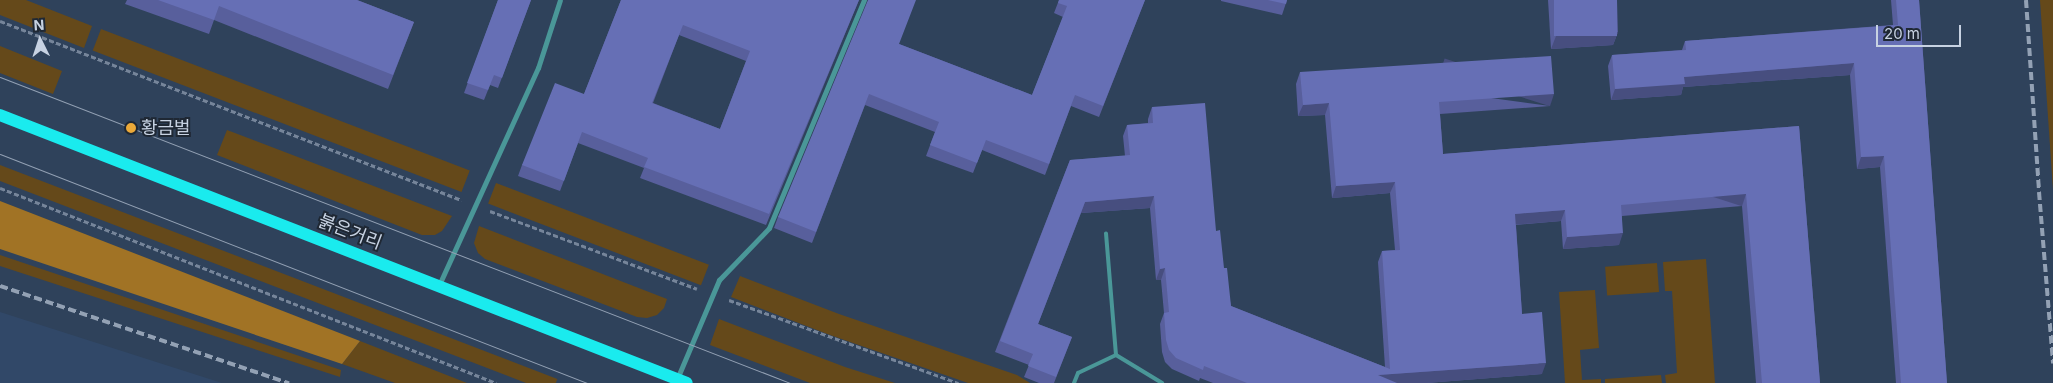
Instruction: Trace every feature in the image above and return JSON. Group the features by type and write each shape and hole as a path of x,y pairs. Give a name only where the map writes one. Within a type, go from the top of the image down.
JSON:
{"main road":[{"name":"붉은거리","path":"0,115 682,381"}],"street":[{"path":"438,286 538,68 560,0"},
{"path":"682,381 719,280 768,228 864,0"}],"lane":[{"path":"1106,233 1116,355"},
{"path":"1074,383 1078,374 1116,355"},
{"path":"1116,355 1162,383"}],"path":[{"path":"0,188 496,383"}],"shaded area":[{"path":"0,0 26,0 92,26 84,48 0,15"},
{"path":"2040,0 2053,0 2053,190"},
{"path":"101,29 470,171 462,192 93,50"},
{"path":"0,46 62,71 53,94 0,73"},
{"path":"227,130 452,216 442,231 435,235 422,235 217,155"},
{"path":"0,165 557,379 556,383 526,383 0,181"},
{"path":"496,183 709,265 701,285 488,204"},
{"path":"0,201 360,341 342,364 0,249"},
{"path":"479,226 667,299 664,308 657,315 647,318 637,317 485,259 478,253 474,243"},
{"path":"0,255 341,370 340,377 0,266"},
{"path":"1706,259 1715,383 1666,383 1665,375 1677,373 1672,291 1665,291 1663,262"},
{"path":"1657,263 1659,292 1607,296 1605,267"},
{"path":"740,276 839,314 1017,375 1030,383 968,383 830,335 731,297"},
{"path":"1595,290 1599,348 1580,350 1582,380 1601,379 1601,383 1565,383 1559,292"},
{"path":"0,312 222,383 0,383"},
{"path":"719,319 845,367 895,383 810,383 710,345"},
{"path":"360,341 467,383 395,383 342,364"},
{"path":"1661,375 1662,383 1605,383 1605,379"}],"building":[{"path":"158,0 357,0 414,22 393,75 219,6 214,20"},
{"path":"498,0 531,0 502,78 494,75 488,90 467,83"},
{"path":"621,0 859,0 769,214 644,167 648,158 582,132 564,181 522,165 555,83 584,94","holes":["683,25 750,51 720,129 652,103"]},
{"path":"868,0 916,0 899,44 1032,95 1067,6 1058,3 1059,0 1145,0 1103,106 1075,95 1049,164 986,140 977,163 930,145 939,122 869,94 816,232 778,217"},
{"path":"1268,0 1287,0 1286,4"},
{"path":"1554,0 1617,0 1617,36 1554,36"},
{"path":"1896,0 1919,0 1947,383 1901,383 1884,156 1861,157 1854,63 1684,77 1685,84 1615,89 1612,55 1686,50 1685,41 1898,25"},
{"path":"1551,56 1554,94 1439,102 1443,154 1799,126 1820,383 1762,383 1746,194 1621,205 1623,233 1567,237 1565,210 1515,214 1522,314 1542,312 1546,363 1378,375 1397,383 1247,383 1204,366 1203,370 1176,358 1169,350 1166,340 1164,313 1169,312 1165,268 1160,269 1154,196 1085,202 1038,324 1072,337 1056,377 1028,366 1033,354 1000,341 1070,160 1130,155 1127,125 1153,123 1152,107 1205,103 1216,231 1220,230 1231,306 1390,369 1382,251 1400,250 1395,182 1336,186 1329,103 1303,105 1300,72"}],"tram line":[{"path":"0,77 790,383"},
{"path":"0,154 587,383"}],"railway":[{"path":"2026,0 2053,363"},
{"path":"0,286 289,383"}],"place":[{"name":"황금벌","path":"131,128"}]}
